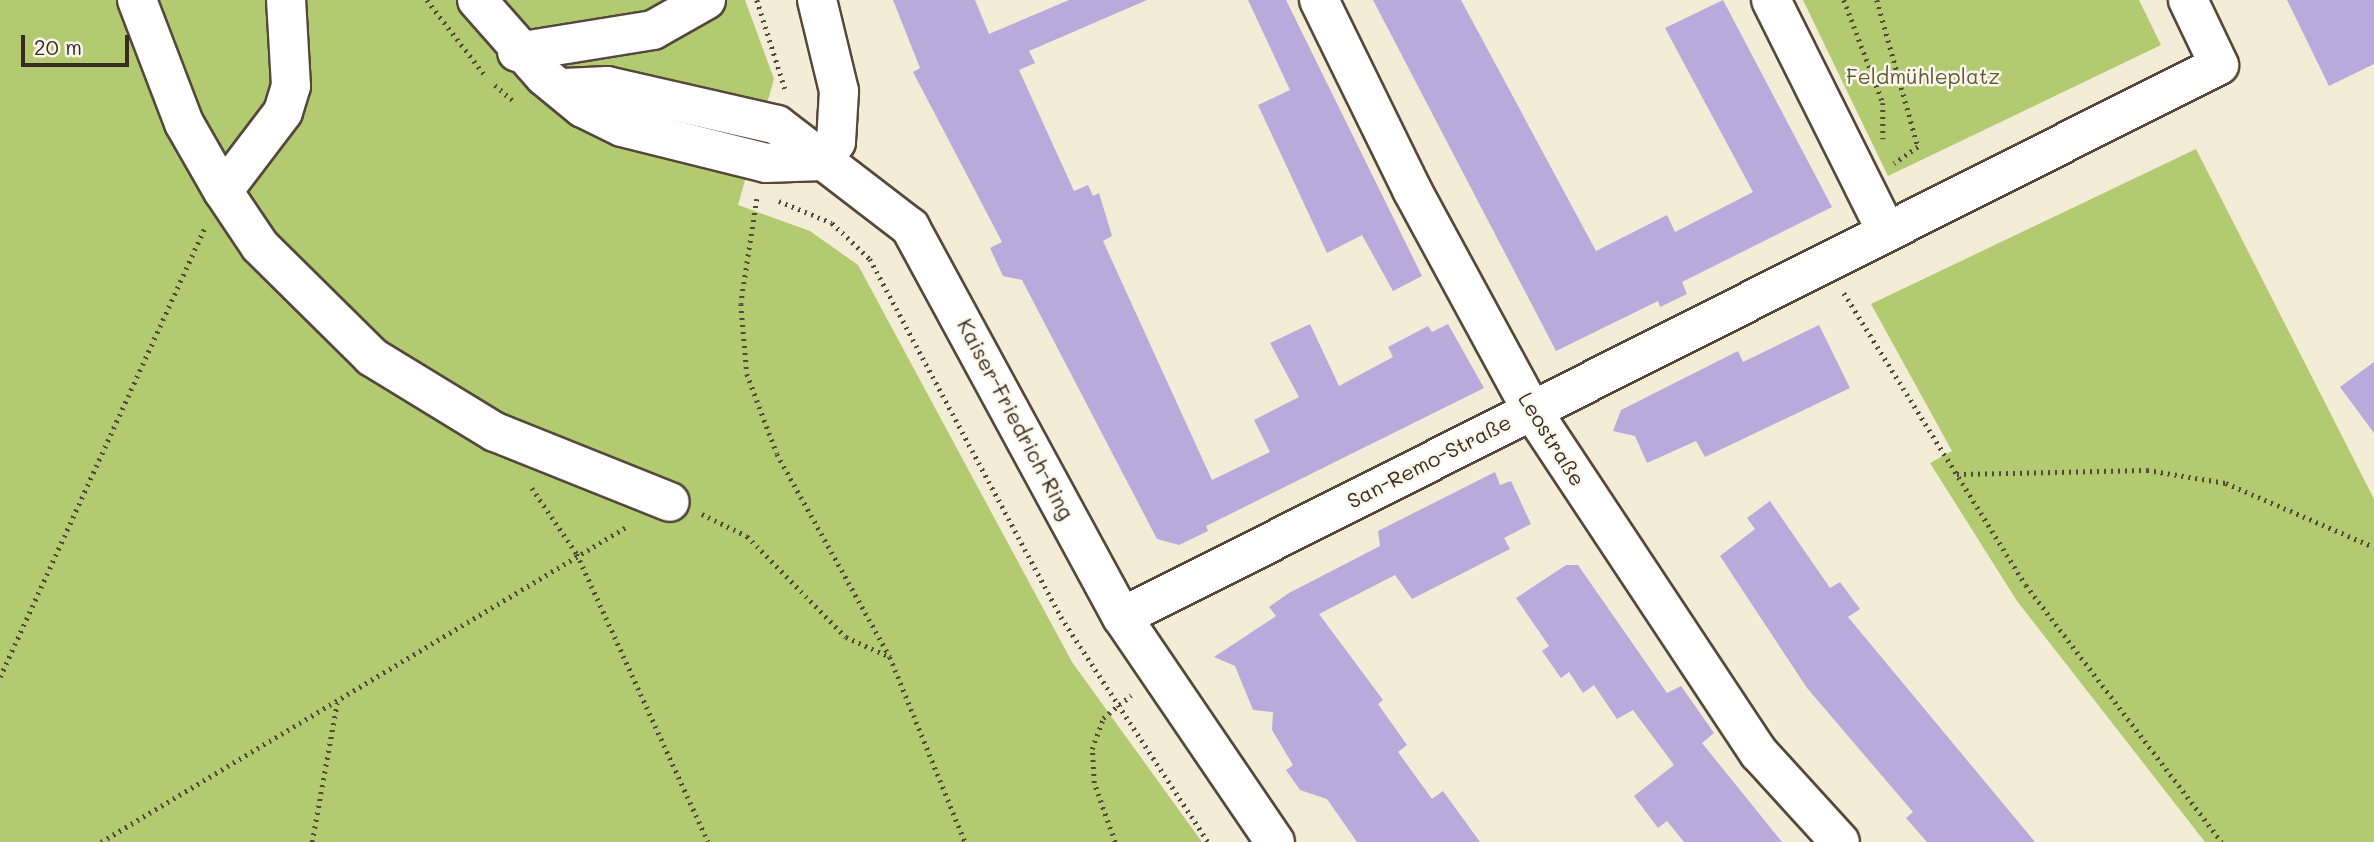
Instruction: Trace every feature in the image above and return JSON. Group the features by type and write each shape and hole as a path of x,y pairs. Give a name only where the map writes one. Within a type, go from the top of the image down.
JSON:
{"street":[{"path":"136,0 184,123 223,191 260,246 372,357 495,432 670,502"},
{"path":"223,191 283,112 291,86 286,0"},
{"path":"477,0 517,52 653,30 706,0"},
{"path":"817,0 839,91 835,142 822,161"},
{"name":"Leostraße","path":"1320,0 1412,190 1531,408 1759,753 1840,842"},
{"path":"1771,0 1897,226 2219,65 2188,0"},
{"name":"Kaiser-Friedrich-Ring","path":"517,52 564,88 607,86 777,125 822,161 885,205 926,251 1122,617 1275,842"},
{"name":"San-Remo-Straße","path":"1122,617 1531,408 1897,226"}],"path":[{"path":"1844,0 1883,103 1883,145"},
{"path":"1877,0 1917,147 1882,173 1897,226"},
{"path":"0,677 223,191"},
{"path":"965,842 890,657 777,453 747,374 744,264 758,193 832,223 870,259 1012,528 1115,705 1208,842"},
{"path":"1828,261 1957,474 2081,662 2222,842"},
{"path":"495,432 577,554 708,842"},
{"path":"1957,474 2147,470 2226,483 2374,547"},
{"path":"101,842 224,763 337,702 577,554 670,502 747,536 846,637 890,657"},
{"path":"1115,842 1094,783 1094,732 1115,705 1160,676"},
{"path":"312,842 337,702"}],"green space":[{"path":"0,0 745,0 774,79 738,205 810,231 858,265 1072,662 1202,842 0,842"},
{"name":"Feldmühleplatz","path":"1803,0 2139,0 2161,45 1888,176"},
{"path":"2196,149 2374,499 2374,842 2205,842 2017,601 1930,463 1952,451 1871,304"}],"building":[{"path":"893,0 975,0 989,34 1069,0 1147,0 1029,51 1035,63 1019,70 1074,191 1088,185 1093,196 1099,193 1112,236 1103,241 1212,480 1270,452 1254,420 1299,397 1270,343 1310,324 1339,386 1393,357 1388,347 1428,326 1432,332 1448,324 1484,388 1206,526 1208,531 1179,545 1157,539 1022,280 1003,276 990,248 1002,242 913,72 920,68"},
{"path":"1248,0 1286,0 1422,276 1393,291 1362,235 1327,253 1258,105 1290,90"},
{"path":"1373,0 1461,0 1596,251 1667,215 1675,232 1753,192 1665,28 1723,0 1832,207 1682,282 1687,294 1660,307 1658,301 1556,351"},
{"path":"2287,0 2374,0 2374,64 2329,86"},
{"path":"1819,325 1850,388 1705,457 1696,441 1647,463 1635,436 1613,431 1621,410 1738,351 1743,362"},
{"path":"2374,362 2374,433 2340,387"},
{"path":"1495,472 1500,485 1511,481 1531,524 1504,538 1510,549 1412,599 1395,575 1319,614 1383,700 1378,704 1407,745 1398,752 1432,799 1443,791 1480,842 1357,842 1327,799 1300,790 1286,770 1293,765 1272,730 1273,712 1253,710 1235,666 1214,657 1276,616 1269,607 1289,593 1380,546 1378,531"},
{"path":"1770,501 1830,588 1840,582 1860,609 1848,617 2035,842 1927,842 1906,818 1913,812 1807,688 1720,556 1755,529 1747,518"},
{"path":"1566,565 1578,565 1667,693 1681,686 1714,733 1702,743 1782,842 1684,842 1667,821 1658,828 1634,796 1674,765 1633,710 1617,719 1594,685 1583,693 1569,672 1561,678 1542,651 1549,646 1516,598"}]}
